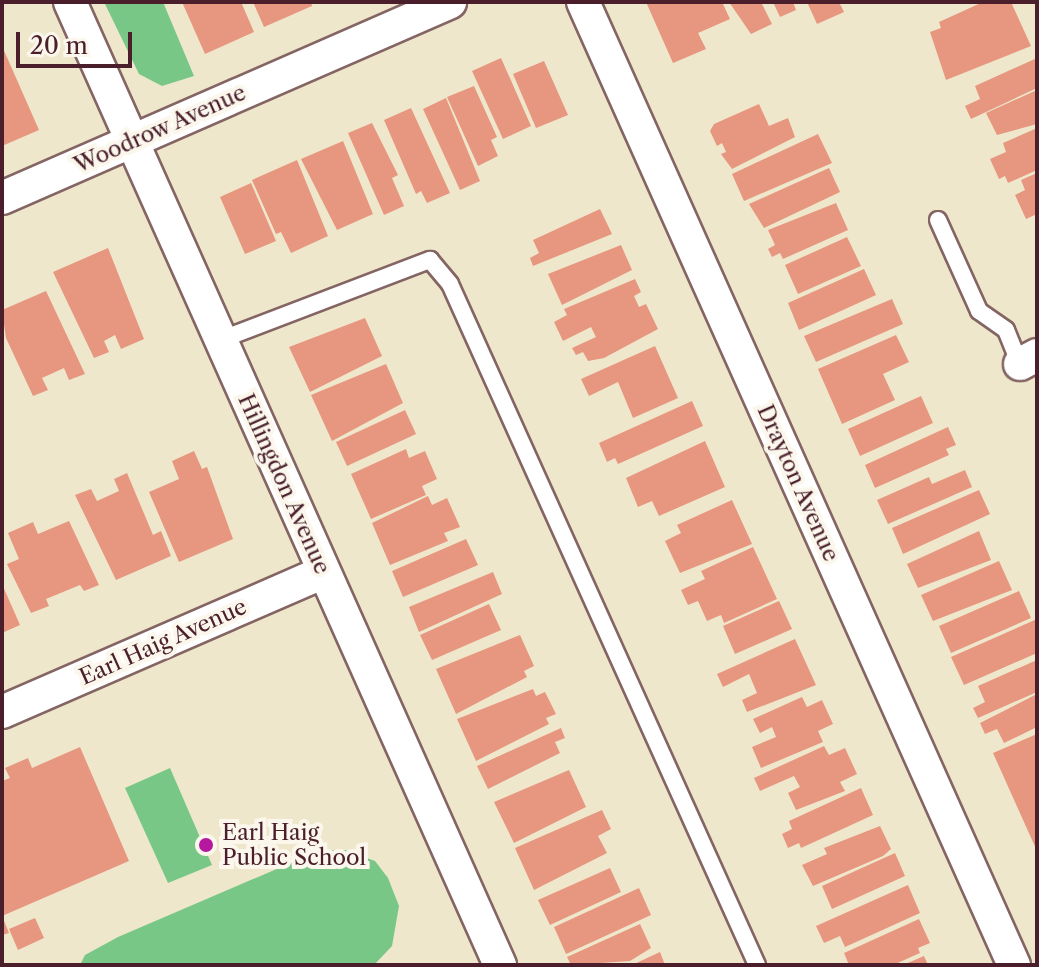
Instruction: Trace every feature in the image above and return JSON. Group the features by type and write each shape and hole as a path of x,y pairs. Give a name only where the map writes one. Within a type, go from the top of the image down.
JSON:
{"street":[{"name":"Hillingdon Avenue","path":"70,2 500,965"},
{"name":"Woodrow Avenue","path":"2,198 450,2"},
{"name":"Drayton Avenue","path":"583,2 1014,965"},
{"name":"Earl Haig Avenue","path":"2,712 324,572"}],"lane":[{"path":"938,220 979,311 1006,330 1028,359"},
{"path":"220,340 430,260 450,284 757,965"}],"green space":[{"path":"104,2 163,2 194,76 162,86 139,74"},
{"path":"170,768 212,865 168,883 125,788"},
{"path":"321,850 345,850 375,861 388,878 399,906 392,946 374,965 80,965 85,955 118,937"}],"building":[{"path":"182,2 241,2 254,32 205,54"},
{"path":"253,2 311,2 312,6 264,27"},
{"path":"646,2 722,2 730,19 698,33 706,49 673,63"},
{"path":"729,2 761,2 772,24 751,34"},
{"path":"773,2 793,2 796,10 780,17"},
{"path":"807,2 839,2 844,12 817,24"},
{"path":"983,2 1011,2 1031,46 946,80 930,32 941,28 939,22"},
{"path":"2,46 39,130 2,146"},
{"path":"501,58 531,126 503,139 472,71"},
{"path":"1037,58 1037,88 971,119 965,106 980,99 975,86"},
{"path":"544,61 568,115 536,128 513,74"},
{"path":"474,86 497,137 491,140 498,156 478,166 447,97"},
{"path":"1037,90 1037,124 997,135 986,113"},
{"path":"446,98 480,181 460,190 423,109"},
{"path":"759,104 769,126 788,118 795,137 732,169 721,154 726,152 722,143 717,146 710,131 714,124"},
{"path":"411,108 450,193 427,203 421,191 416,194 384,120"},
{"path":"372,123 398,175 392,178 404,206 384,215 348,133"},
{"path":"1037,128 1037,170 1008,183 1005,176 999,179 990,159 1006,152 1003,143"},
{"path":"818,134 832,163 744,201 732,174"},
{"path":"343,141 373,214 337,230 301,159"},
{"path":"297,160 328,236 291,253 281,232 276,234 252,180"},
{"path":"829,168 840,192 764,228 749,204"},
{"path":"1037,173 1037,214 1026,219 1015,195 1025,190 1021,180"},
{"path":"251,183 276,241 245,254 220,197"},
{"path":"836,203 848,230 783,259 780,253 772,257 768,249 775,245 768,230"},
{"path":"600,209 612,234 533,266 530,258 539,253 533,240"},
{"path":"847,237 861,266 798,294 785,265"},
{"path":"621,245 632,270 562,305 548,274"},
{"path":"108,248 144,339 121,349 115,335 104,341 109,352 94,358 53,272"},
{"path":"864,269 876,295 799,330 788,303"},
{"path":"635,279 641,292 634,296 639,307 646,304 658,329 604,358 588,361 583,352 576,355 572,348 596,337 591,327 563,341 554,322 567,315 564,309"},
{"path":"46,291 85,374 69,380 64,368 42,378 48,390 33,396 6,338 2,310"},
{"path":"892,299 903,324 816,362 804,336"},
{"path":"365,318 382,356 310,392 289,347"},
{"path":"896,335 909,362 883,374 895,400 842,424 818,369"},
{"path":"655,346 678,398 633,418 618,382 589,396 581,379"},
{"path":"386,364 403,403 332,441 311,395"},
{"path":"921,396 933,423 860,456 848,429"},
{"path":"692,401 703,426 618,464 615,458 607,462 599,443"},
{"path":"405,410 416,434 347,466 336,442"},
{"path":"948,427 956,445 946,449 949,455 875,488 865,465"},
{"path":"705,441 725,487 659,516 652,501 638,507 626,478"},
{"path":"406,449 409,458 425,451 437,479 422,486 426,495 371,519 351,474"},
{"path":"194,451 202,469 207,467 233,539 179,562 149,492 179,479 172,461"},
{"path":"965,470 972,487 888,524 877,500 929,477 932,484"},
{"path":"127,473 153,535 161,531 171,556 116,580 75,495 91,489 97,501 119,491 114,479"},
{"path":"979,490 990,514 903,554 892,528"},
{"path":"428,496 432,505 447,498 460,527 444,533 448,541 390,565 372,523"},
{"path":"732,500 752,544 680,573 665,541 681,533 677,525"},
{"path":"69,521 99,585 84,591 80,585 46,599 49,606 31,613 7,564 19,559 8,533 33,522 38,534"},
{"path":"979,531 991,560 918,588 907,564"},
{"path":"466,539 478,565 403,597 392,571"},
{"path":"753,547 777,599 724,623 721,615 707,621 698,601 688,605 681,590 705,579 701,571"},
{"path":"999,561 1012,590 933,621 921,595"},
{"path":"493,572 502,594 419,632 409,607"},
{"path":"2,584 20,625 2,633"},
{"path":"1019,591 1031,618 951,653 939,626"},
{"path":"779,601 792,629 735,654 723,626"},
{"path":"489,604 501,630 432,660 420,635"},
{"path":"1037,619 1037,653 964,685 951,657"},
{"path":"520,635 534,666 524,671 527,677 456,714 436,669"},
{"path":"795,639 816,685 747,712 742,700 757,693 749,674 723,687 717,674"},
{"path":"1037,660 1037,692 978,718 973,708 985,702 978,686"},
{"path":"533,689 536,696 545,692 556,714 546,718 549,724 476,761 457,719"},
{"path":"1037,694 1037,727 1004,743 997,729 985,734 980,723"},
{"path":"802,697 807,707 822,700 833,724 818,731 823,742 761,768 752,747 776,737 772,727 760,733 753,719"},
{"path":"561,728 565,738 555,742 560,753 488,789 477,766"},
{"path":"1037,734 1037,851 993,753"},
{"path":"824,746 829,755 845,748 857,774 840,782 845,791 796,810 788,793 800,787 794,776 760,791 754,778"},
{"path":"80,747 129,861 2,916 2,781 10,778 5,768 28,758 32,768"},
{"path":"569,770 586,807 514,843 494,802"},
{"path":"861,788 873,815 801,848 799,843 788,848 782,834 792,829 789,821"},
{"path":"602,810 611,829 598,836 607,853 534,890 515,848"},
{"path":"880,826 891,849 883,856 813,886 802,865 827,854 824,848"},
{"path":"895,853 905,876 832,909 822,886"},
{"path":"610,868 621,892 550,925 538,900"},
{"path":"908,885 920,913 845,947 840,936 824,943 816,926"},
{"path":"639,888 651,915 566,954 554,927"},
{"path":"2,916 9,933 2,935"},
{"path":"35,918 44,938 18,950 9,929"},
{"path":"919,919 930,943 918,948 920,953 893,965 849,965 844,953"},
{"path":"640,924 651,948 630,961 571,965 567,957"},
{"path":"660,952 665,965 632,965"},
{"path":"924,956 928,965 903,965"}],"place":[{"name":"Earl Haig Public School","path":"206,845"}]}
